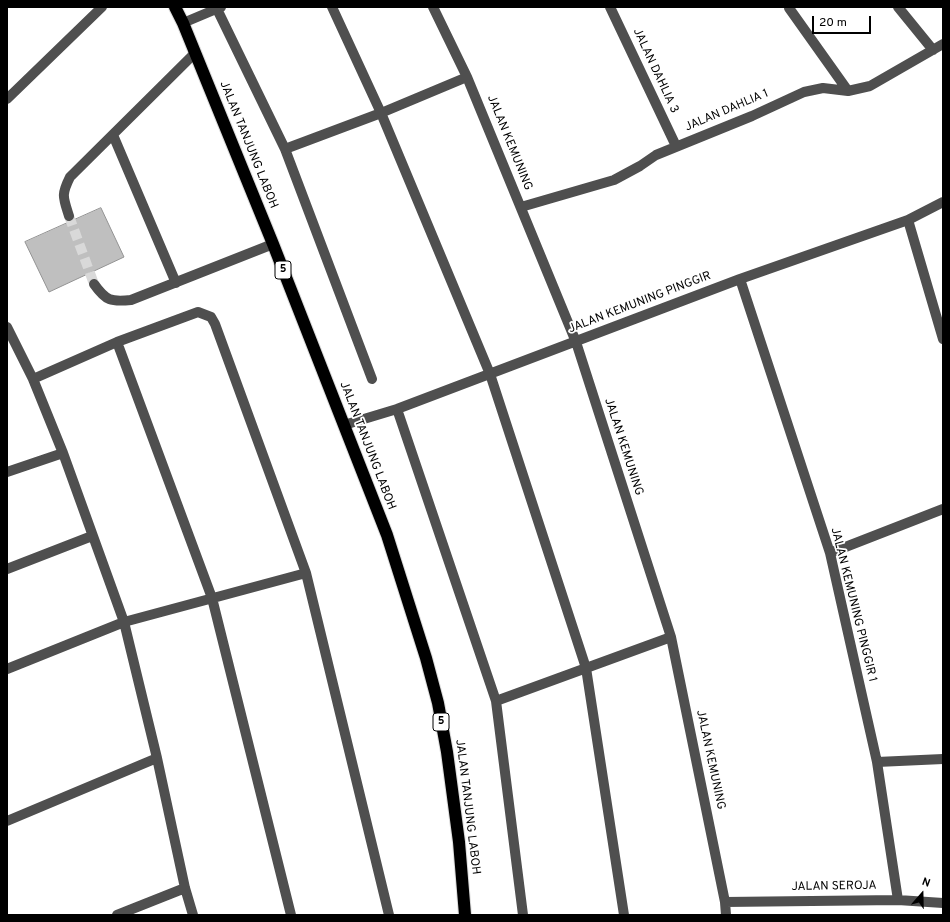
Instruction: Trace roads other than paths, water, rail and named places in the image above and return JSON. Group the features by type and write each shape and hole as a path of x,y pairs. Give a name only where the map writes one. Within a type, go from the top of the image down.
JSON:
{"highway":[{"name":"JALAN TANJUNG LABOH","path":"175,7 183,23 273,244 344,425 386,535 426,658 438,703 447,752 459,842 465,915"}],"street":[{"path":"7,99 102,7"},
{"path":"332,7 381,113 490,374 586,668 624,915"},
{"name":"JALAN KEMUNING","path":"433,7 468,77 576,342 671,637 725,902 726,915"},
{"name":"JALAN DAHLIA 3","path":"610,7 676,146"},
{"path":"898,7 933,50"},
{"path":"183,23 218,8 285,149 372,379"},
{"path":"790,8 848,91"},
{"name":"JALAN DAHLIA 1","path":"521,207 614,180 640,166 656,155 752,116 804,92 823,88 848,91 870,86 943,44"},
{"path":"69,216 63,197 64,189 70,178 195,53"},
{"path":"285,149 381,113 468,77"},
{"path":"113,135 176,283"},
{"name":"JALAN KEMUNING PINGGIR","path":"344,425 397,409 740,279 908,220 943,202"},
{"path":"908,220 943,340"},
{"path":"94,284 101,293 111,301 131,300 273,244"},
{"name":"JALAN KEMUNING PINGGIR 1","path":"740,279 830,553 877,762 898,900"},
{"path":"33,379 117,342 198,312 211,317 215,324 306,573 389,915"},
{"path":"7,327 33,379 64,453 92,536 124,622 157,758 185,888 193,915"},
{"path":"117,342 212,598 291,915"},
{"path":"397,409 496,701 523,915"},
{"path":"7,472 64,453"},
{"path":"830,553 943,509"},
{"path":"7,569 92,536"},
{"path":"7,669 124,622 306,573"},
{"path":"496,701 671,637"},
{"path":"7,820 157,758"},
{"path":"877,762 943,759"},
{"path":"117,915 185,888"},
{"name":"JALAN SEROJA","path":"725,902 898,900 943,903"}],"tunnel":[{"path":"69,216 94,284"}]}
